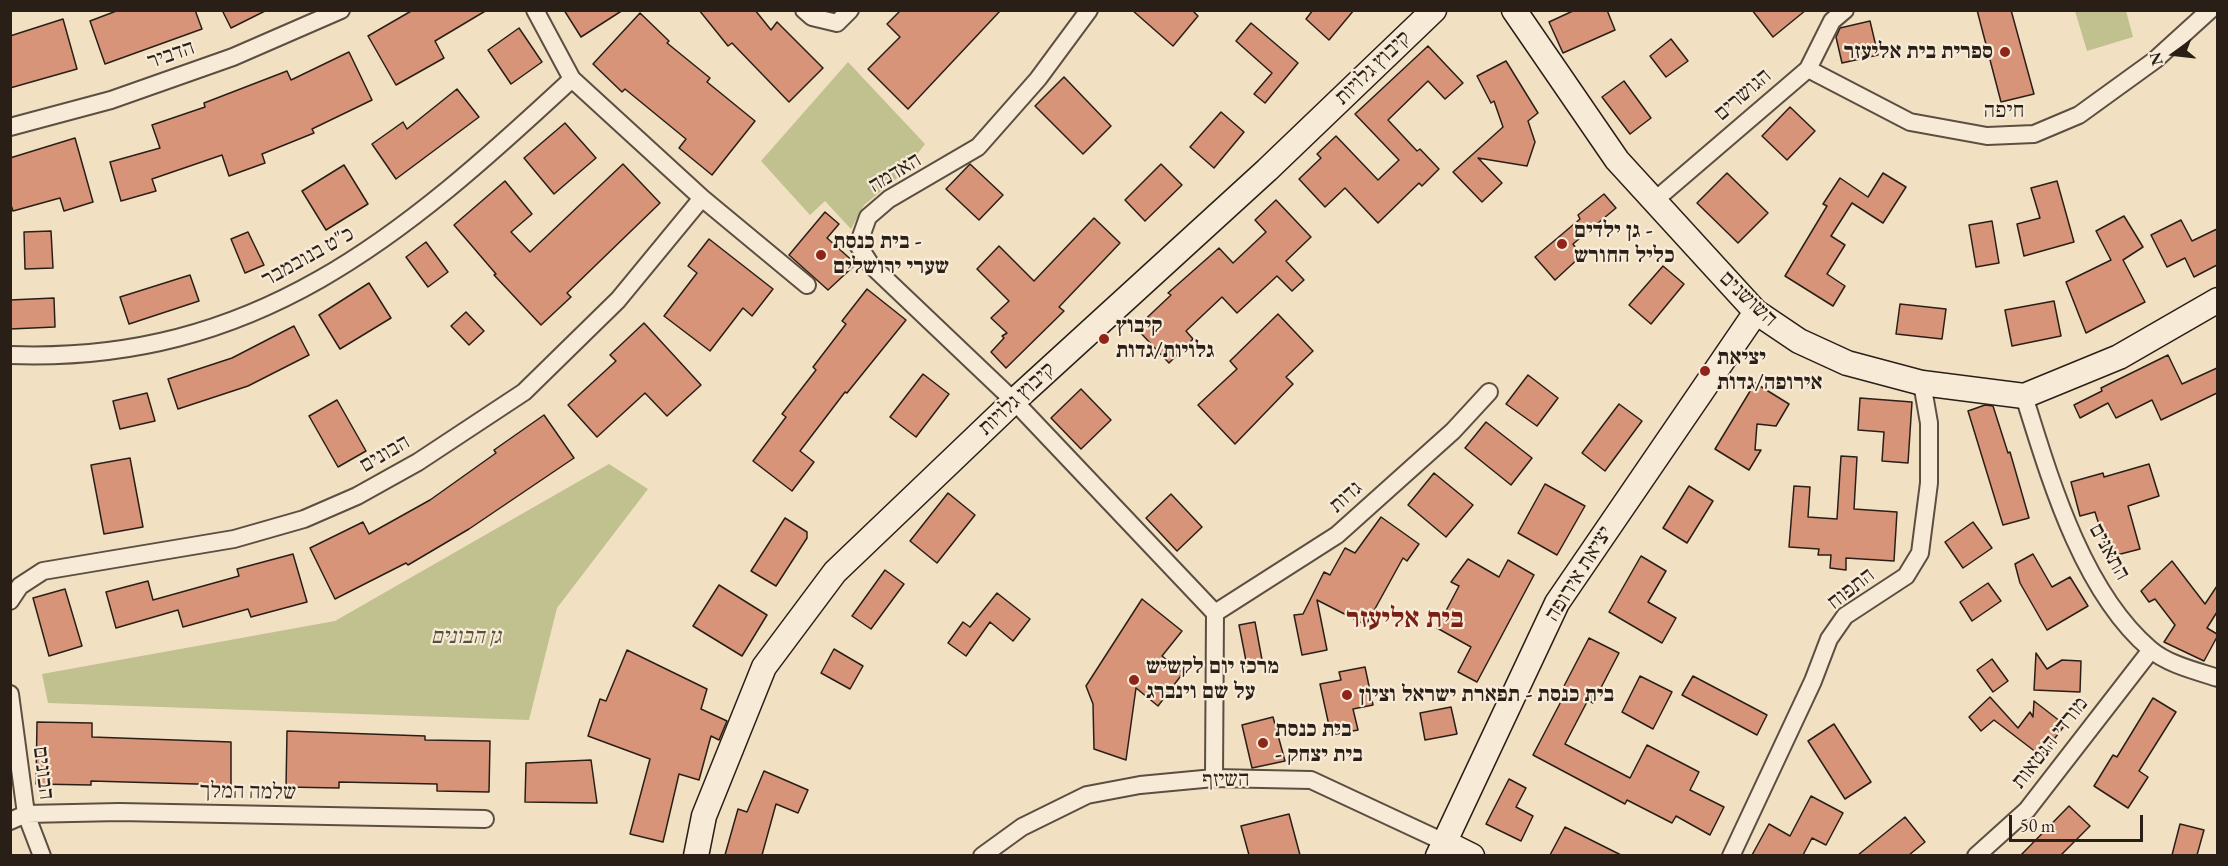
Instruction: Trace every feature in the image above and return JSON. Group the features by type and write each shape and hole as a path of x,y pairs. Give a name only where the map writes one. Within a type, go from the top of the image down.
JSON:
{"street":[{"name":"הדביר","path":"10,127 111,100 233,57 341,10"},
{"path":"535,10 572,79 702,198 807,285"},
{"path":"804,10 812,17 837,23 850,10"},
{"name":"האדמה","path":"1014,400 871,265 858,245 868,217 889,199 978,147 1038,79 1089,10"},
{"name":"קיבוץ גלויות","path":"696,855 704,816 764,667 835,572 1014,400 1267,170 1434,10"},
{"name":"השושנים","path":"1514,10 1617,160 1756,312 1799,341 1846,363 1922,383 1953,385 2024,396"},
{"name":"הגושרים","path":"1654,201 1808,69 1832,21 1845,10"},
{"name":"חיפה","path":"1808,69 1910,122 1987,136 2034,134 2079,115 2156,60 2210,10"},
{"name":"כ\"ט בנובמבר","path":"10,355 60,357 148,345 232,323 294,294 348,263 408,222 481,163 572,79"},
{"name":"הבונים","path":"10,601 20,586 43,571 234,539 304,519 357,496 418,462 524,392 618,300 702,198"},
{"path":"2024,396 2119,357 2217,300"},
{"name":"יציאת אירופה","path":"1441,849 1557,603 1756,312"},
{"name":"התפוח","path":"1731,855 1813,681 1829,639 1845,616 1906,576 1920,553 1929,483 1929,423 1922,383"},
{"name":"גדות","path":"1215,613 1336,535 1453,431 1489,392"},
{"name":"התאנים","path":"2024,396 2052,486 2077,546 2117,613 2151,650 2191,669 2217,678"},
{"path":"1014,400 1215,613 1214,778"},
{"name":"מורדי הגטאות","path":"1976,855 2026,810 2151,650"},
{"name":"הבונים","path":"10,694 18,818 42,855"},
{"name":"השיזף","path":"982,855 1022,827 1087,795 1140,785 1214,778 1311,780 1441,849 1472,855"},
{"name":"שלמה המלך","path":"18,818 119,812 485,819"}],"green space":[{"path":"2075,11 2126,11 2133,37 2087,51"},
{"path":"848,62 925,144 902,174 864,205 851,229 825,201 810,215 761,161"},
{"name":"גן הבונים","path":"609,464 648,489 557,608 529,720 48,703 42,674 335,621"}],"building":[{"path":"119,10 195,10 202,29 105,64 90,21"},
{"path":"222,10 267,10 231,28"},
{"path":"413,10 487,10 435,41 444,58 396,85 368,36"},
{"path":"564,10 623,10 581,37"},
{"path":"699,10 755,10 771,30 777,22 823,68 789,102 732,43 728,46"},
{"path":"901,10 1001,10 908,109 868,69 900,37 887,24"},
{"path":"1132,10 1192,10 1198,16 1173,46"},
{"path":"1313,10 1354,10 1329,40 1306,19"},
{"path":"1575,10 1607,10 1615,30 1563,53 1549,22"},
{"path":"1752,10 1806,10 1773,37"},
{"name":"ספרית בית אליעזר","path":"1977,10 2011,10 2034,94 2001,102"},
{"path":"640,13 669,41 667,43 710,78 707,82 755,121 712,175 679,148 686,139 625,89 622,92 593,64"},
{"path":"63,19 77,69 10,88 10,36"},
{"path":"1870,21 1878,55 1842,63 1836,37 1840,28"},
{"path":"1251,23 1298,63 1265,103 1254,94 1272,73 1236,41"},
{"path":"519,28 542,62 511,84 488,50"},
{"path":"1671,39 1688,61 1666,77 1650,56"},
{"path":"1428,46 1463,83 1445,99 1428,81 1388,120 1417,151 1420,149 1439,169 1422,186 1419,183 1378,223 1345,188 1325,207 1299,179 1321,158 1317,154 1336,136 1378,180 1399,160 1355,114"},
{"path":"349,52 372,100 312,129 314,133 262,154 265,163 229,176 222,155 152,179 156,191 121,201 110,162 160,148 152,125 205,107 204,103 287,71 291,80"},
{"path":"1506,61 1538,113 1528,121 1535,142 1527,166 1478,158 1502,183 1482,202 1453,172 1503,127 1494,101 1491,103 1477,76"},
{"path":"1064,77 1111,126 1083,154 1035,106"},
{"path":"1624,81 1651,118 1630,134 1602,97"},
{"path":"457,89 479,117 396,179 372,144 403,122 407,129"},
{"path":"1790,107 1815,131 1787,160 1762,136"},
{"path":"1221,112 1244,132 1214,168 1190,147"},
{"path":"565,123 596,158 554,194 524,158"},
{"path":"75,138 93,202 64,211 60,198 13,211 10,202 10,158"},
{"path":"623,164 660,203 567,293 571,297 541,325 494,275 496,274 454,225 505,181 532,214 511,232 530,252"},
{"path":"970,164 1003,195 979,220 946,189"},
{"path":"1161,164 1182,185 1145,221 1125,200"},
{"path":"344,165 368,204 326,230 302,191"},
{"path":"1727,173 1768,213 1738,243 1697,203"},
{"path":"1883,173 1906,187 1883,223 1852,203 1831,236 1845,245 1827,274 1845,286 1833,306 1785,276 1827,206 1823,204 1840,178 1868,197"},
{"path":"2057,181 2074,242 2024,256 2017,224 2040,218 2031,188"},
{"path":"1604,194 1616,208 1573,244 1581,256 1555,280 1535,257 1580,219 1578,215"},
{"path":"1276,200 1311,237 1286,261 1304,280 1292,291 1277,276 1237,313 1222,297 1186,331 1193,339 1169,363 1136,328 1171,295 1168,293 1219,248 1233,263 1266,232 1255,220"},
{"path":"825,212 839,224 827,238 856,264 828,290 789,255"},
{"path":"2124,216 2143,247 2123,260 2145,302 2086,333 2066,282 2111,260 2096,231"},
{"path":"1094,218 1120,243 1059,307 1064,311 1006,368 991,352 1004,338 1002,336 1007,333 991,318 1009,301 977,269 999,246 1034,281"},
{"path":"2181,220 2192,241 2217,229 2217,265 2194,277 2185,258 2167,267 2151,235"},
{"path":"1992,221 1999,263 1976,267 1969,225"},
{"path":"51,231 53,268 25,269 24,232"},
{"path":"248,232 264,265 245,273 231,239"},
{"path":"709,239 773,289 752,316 743,308 710,351 664,316 697,273 688,266"},
{"path":"426,242 448,272 428,287 406,257"},
{"path":"1663,266 1684,284 1651,324 1629,305"},
{"path":"190,275 199,301 129,324 120,297"},
{"path":"369,283 391,318 340,349 319,315"},
{"path":"867,289 906,320 847,393 845,392 800,451 814,462 792,491 753,461 786,417 782,414 816,370 813,367 846,324 842,321"},
{"path":"54,298 55,327 10,329 10,300"},
{"path":"2054,301 2061,336 2012,346 2005,310"},
{"path":"1900,304 1946,309 1942,339 1896,334"},
{"path":"466,312 484,331 469,345 451,326"},
{"path":"1278,314 1313,351 1286,377 1293,384 1235,444 1198,405 1237,369 1230,361"},
{"path":"644,323 701,385 667,416 645,393 597,437 568,405 616,361 610,355"},
{"path":"294,326 309,355 248,386 178,409 168,379 232,358"},
{"path":"2168,355 2182,384 2217,368 2217,393 2161,420 2152,400 2116,418 2108,403 2080,418 2074,405 2102,391 2101,388"},
{"path":"923,374 949,394 916,437 890,417"},
{"path":"1528,375 1558,398 1537,426 1506,404"},
{"path":"1755,383 1789,404 1776,426 1757,424 1755,450 1761,450 1749,470 1715,449"},
{"path":"1081,389 1111,420 1081,449 1051,418"},
{"path":"147,393 155,421 120,429 113,401"},
{"path":"1860,398 1912,402 1908,463 1882,461 1884,432 1858,430"},
{"path":"337,400 366,451 338,467 309,416"},
{"path":"1619,404 1642,421 1605,471 1582,453"},
{"path":"1985,405 1993,406 2008,453 2010,452 2029,518 2003,525 1968,411"},
{"path":"544,415 574,458 469,529 408,565 406,563 335,599 310,548 363,522 369,534 430,500 496,453 494,450"},
{"path":"1486,422 1532,458 1511,485 1465,448"},
{"path":"1841,456 1857,457 1854,509 1897,512 1894,561 1846,558 1846,570 1830,568 1831,555 1818,555 1819,549 1789,547 1794,486 1810,487 1808,517 1837,519"},
{"path":"130,458 143,527 104,534 91,465"},
{"path":"2149,464 2159,496 2128,506 2140,549 2109,557 2095,512 2080,516 2071,482 2103,473 2104,477"},
{"path":"1434,473 1473,505 1446,537 1408,505"},
{"path":"1545,484 1585,506 1557,555 1518,533"},
{"path":"1689,486 1713,501 1687,543 1663,528"},
{"path":"948,493 975,515 937,563 910,541"},
{"path":"1171,494 1202,527 1177,551 1146,518"},
{"path":"1381,517 1419,544 1407,561 1403,558 1366,625 1317,600 1327,650 1302,655 1294,615 1303,614 1324,572 1330,575 1345,548 1355,553"},
{"path":"785,518 807,532 807,538 776,586 751,571"},
{"path":"1973,522 1992,548 1963,568 1945,542"},
{"path":"293,554 307,602 251,617 248,609 183,627 178,610 116,628 106,592 148,581 153,600 239,576 237,569"},
{"path":"2033,554 2052,587 2070,577 2088,606 2047,630 2020,583 2015,564"},
{"path":"1641,556 1666,571 1648,602 1676,618 1662,643 1609,612"},
{"path":"1468,559 1499,577 1508,560 1534,575 1477,682 1458,672 1471,647 1437,628 1459,586 1451,582"},
{"path":"2172,561 2205,604 2217,586 2217,612 2207,628 2217,634 2217,637 2204,661 2164,642 2175,625 2155,599 2149,602 2141,591"},
{"path":"885,570 904,584 871,629 852,616"},
{"path":"1988,583 2001,601 1972,621 1960,602"},
{"path":"719,585 767,615 742,656 693,626"},
{"path":"65,589 82,646 49,656 33,598"},
{"path":"997,593 1030,619 1013,641 990,622 966,656 948,643 963,622 970,627"},
{"name":"מרכז יום לקשיש על שם וינברג","path":"1142,599 1182,631 1162,656 1183,673 1158,706 1136,688 1126,760 1094,749 1093,704 1086,686"},
{"path":"1255,622 1263,665 1247,666 1239,625"},
{"path":"1589,638 1619,653 1593,703 1588,700 1565,744 1630,778 1647,745 1699,772 1690,790 1724,807 1710,835 1676,816 1672,823 1627,800 1625,804 1533,755 1567,690 1563,688"},
{"path":"834,649 863,666 850,689 821,673"},
{"path":"627,650 707,689 701,709 727,721 719,740 711,736 699,780 679,774 663,842 630,834 650,759 588,736 600,699 606,701"},
{"path":"2036,653 2047,669 2062,660 2081,661 2080,692 2034,690"},
{"path":"1992,659 2008,681 1993,692 1977,670"},
{"name":"בית כנסת - תפארת ישראל וציון","path":"1365,667 1373,705 1353,709 1358,730 1331,735 1320,684 1341,680 1339,672"},
{"path":"1640,676 1672,692 1653,729 1622,712"},
{"path":"1693,676 1767,715 1757,735 1682,695"},
{"path":"1990,697 2018,728 2030,712 2033,717 2034,701 2065,725 2041,756 1994,720 1981,731 1969,717"},
{"path":"2153,698 2176,712 2139,771 2148,777 2128,808 2094,786 2113,755 2117,757"},
{"path":"1451,707 1457,734 1425,740 1420,713"},
{"name":"בית כנסת - בית יצחק","path":"1273,717 1285,761 1252,768 1242,725"},
{"path":"37,722 92,723 92,737 231,742 231,785 91,781 91,785 36,784"},
{"path":"1834,724 1871,782 1845,799 1808,741"},
{"path":"287,731 425,736 425,740 490,741 489,792 437,791 437,784 339,782 339,788 286,787"},
{"path":"591,760 597,803 525,802 526,763"},
{"path":"764,771 808,790 798,813 776,804 762,855 725,855 738,809 747,812"},
{"path":"1509,779 1526,788 1516,807 1533,816 1521,841 1486,824"},
{"path":"1811,796 1843,813 1826,845 1812,838 1803,855 1752,855 1769,824 1790,836"},
{"path":"2069,806 2090,826 2061,855 2021,855"},
{"path":"1289,814 1300,855 1249,855 1241,826"},
{"path":"1905,817 1925,842 1909,855 1858,855"},
{"path":"2180,824 2204,830 2197,855 2172,855"},
{"path":"1565,827 1621,855 1550,855"}],"place":[{"name":"ספרית בית אליעזר","path":"2005,52"},
{"name":"גן ילדים - כליל החורש","path":"1562,244"},
{"name":"בית כנסת - שערי ירושלים","path":"821,255"},
{"name":"קיבוץ גלויות/גדות","path":"1104,339"},
{"name":"יציאת אירופה/גדות","path":"1705,371"},
{"name":"מרכז יום לקשיש על שם וינברג","path":"1134,680"},
{"name":"בית כנסת - תפארת ישראל וציון","path":"1347,695"},
{"name":"בית כנסת - בית יצחק","path":"1263,743"}],"district":[{"name":"בית אליעזר","path":"1405,619"}]}
